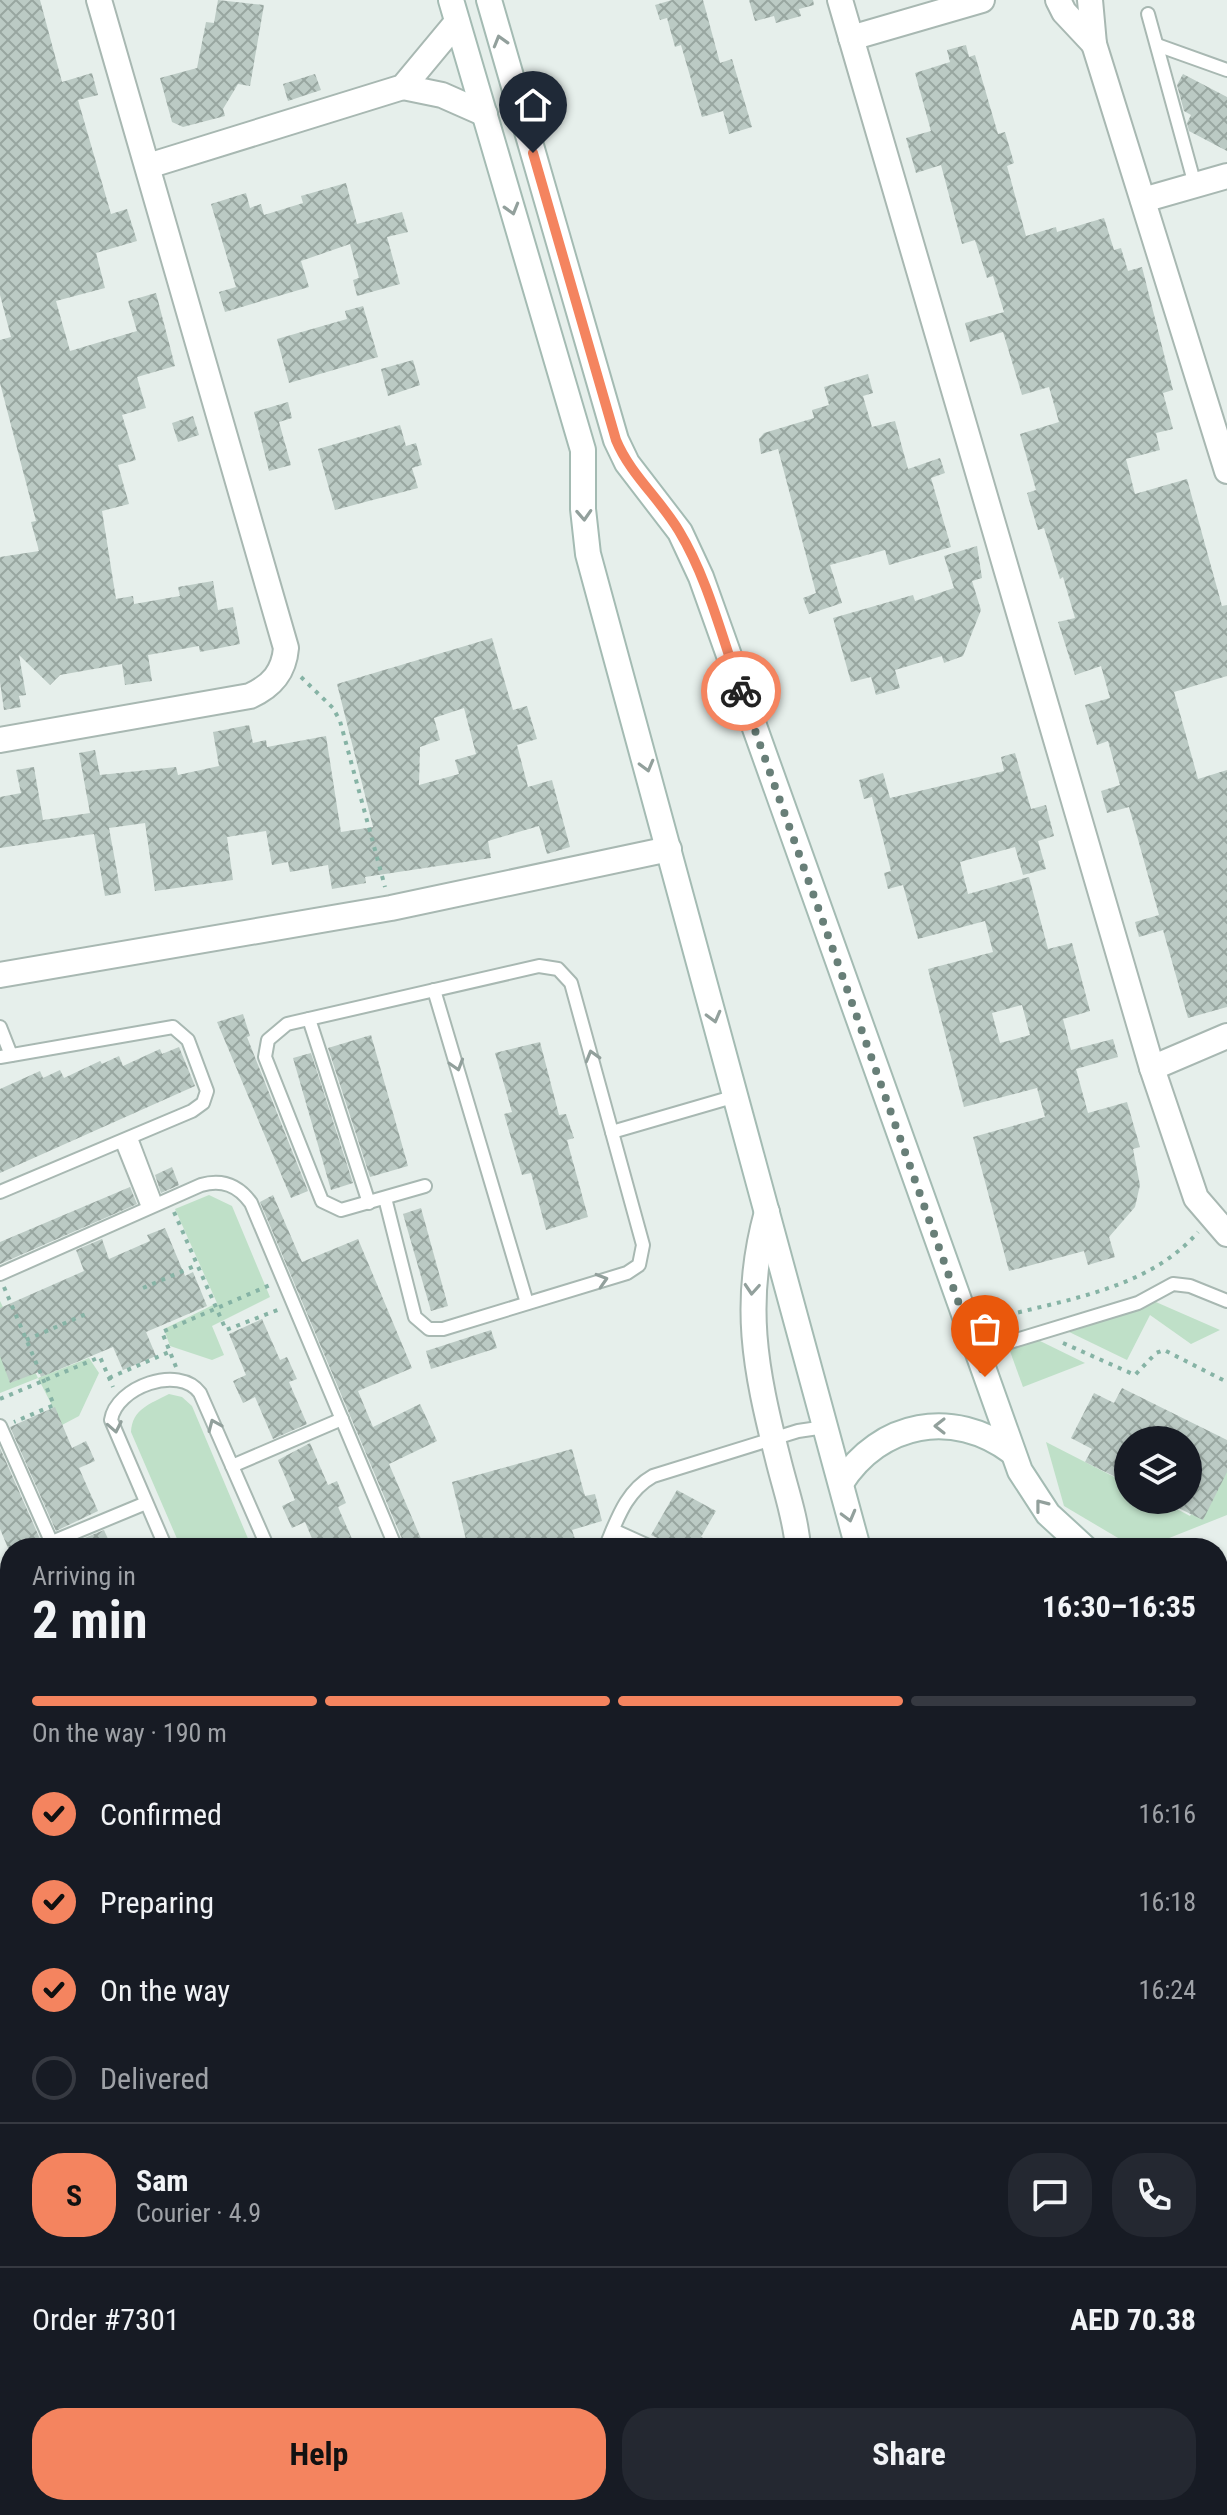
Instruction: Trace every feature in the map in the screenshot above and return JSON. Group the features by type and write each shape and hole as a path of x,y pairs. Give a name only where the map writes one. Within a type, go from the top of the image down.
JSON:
{"street":[{"path":"0,740 250,696 272,683 285,661 286,648 99,0"},
{"path":"489,0 621,452 680,532 701,577 1012,1452 1040,1504 1075,1538"},
{"path":"840,0 1152,1068 1186,1176 1219,1226"},
{"path":"851,38 982,0"},
{"path":"1058,0 1064,12 1094,44"},
{"path":"1090,0 1094,44 1227,471"},
{"path":"403,87 454,11"},
{"path":"454,11 585,461 583,509 588,554 855,1538"},
{"path":"148,166 403,87 442,95 485,114"},
{"path":"1143,200 1227,176"},
{"path":"585,461 621,452"},
{"path":"0,975 391,908 669,849"},
{"path":"1152,1068 1227,1036"},
{"path":"767,1212 753,1273 752,1336 796,1538"},
{"path":"841,1483 872,1448 893,1435 920,1426 969,1429 1012,1452"}],"lane":[{"path":"1148,14 1195,185"},
{"path":"1157,45 1227,70"},
{"path":"385,1198 415,1317 423,1326 443,1329 627,1273 642,1259 643,1245 571,983 558,969 539,966 287,1024 272,1033 265,1057 318,1195 328,1206 341,1210 425,1186"},
{"path":"434,990 527,1303"},
{"path":"309,1019 369,1203"},
{"path":"0,1027 5,1056 166,1026 179,1030 188,1040 207,1085 207,1097 198,1108 0,1192"},
{"path":"612,1132 736,1096"},
{"path":"127,1140 157,1203"},
{"path":"0,1276 157,1203 210,1182 238,1189 251,1203 392,1538"},
{"path":"977,1352 1138,1303 1173,1284 1190,1286 1227,1301"},
{"path":"162,1538 112,1426 112,1413 119,1401 163,1379 181,1378 200,1393 264,1538"},
{"path":"232,1466 342,1419"},
{"path":"609,1538 625,1502 642,1483 824,1421"},
{"path":"0,1426 50,1538"},
{"path":"68,1538 146,1503"},
{"path":"613,1530 631,1538"}],"path":[{"path":"285,661 329,703 340,721 391,908"},
{"path":"157,1203 197,1265 226,1330 293,1303"},
{"path":"967,1326 1143,1275 1219,1226"},
{"path":"143,1288 197,1265"},
{"path":"0,1276 54,1405 0,1426"},
{"path":"181,1378 162,1332 283,1280"},
{"path":"1034,1308 1042,1332 1130,1374 1140,1373 1156,1353 1164,1350 1227,1382"},
{"path":"26,1340 86,1314"},
{"path":"109,1378 170,1351"},
{"path":"0,1399 100,1357 119,1401"}],"green space":[{"path":"209,1195 232,1206 270,1297 212,1326 224,1355 212,1360 170,1346 164,1329 217,1303 175,1209"},
{"path":"1149,1299 1220,1330 1191,1344 1150,1315 1127,1360 1063,1329"},
{"path":"0,1301 38,1378 0,1393"},
{"path":"1036,1339 1085,1363 1023,1387 1007,1343"},
{"path":"89,1358 99,1373 79,1416 62,1425 38,1378"},
{"path":"169,1394 182,1397 192,1406 248,1538 177,1538 131,1432 138,1413"},
{"path":"1046,1442 1114,1477 1114,1514 1190,1516 1202,1514 1202,1493 1227,1445 1227,1515 1169,1538 1118,1538 1064,1506"}],"building":[{"path":"0,0 40,0 62,82 92,73 98,95 78,100 111,214 127,209 137,241 96,253 105,288 56,301 70,351 137,331 128,301 156,293 175,366 137,377 146,408 122,415 136,460 118,465 129,504 102,511 116,599 133,596 134,604 180,596 178,587 213,581 218,610 233,607 240,644 200,652 199,646 148,655 152,681 125,685 122,664 60,675 50,685 19,655 26,695 19,696 21,707 4,710 0,682 0,557 39,551 31,522 36,521 0,383 0,340 11,337 0,295"},
{"path":"218,0 264,5 250,86 238,84 223,109 225,116 183,127 172,122 160,78 197,68 206,22 214,23"},
{"path":"672,0 703,0 720,63 732,59 752,127 729,134 723,111 702,117 681,45 675,47 667,18 660,20 655,5"},
{"path":"749,0 813,0 814,5 799,9 801,16 776,23 774,16 755,21"},
{"path":"966,45 969,57 975,55 998,134 1005,132 1014,163 1007,166 1026,236 1056,227 1057,232 1104,218 1114,250 1121,248 1128,271 1142,267 1173,390 1163,393 1173,429 1156,433 1160,450 1126,459 1135,494 1187,479 1222,606 1227,605 1227,676 1174,692 1198,779 1227,770 1227,1007 1188,1018 1163,930 1139,937 1135,922 1159,915 1129,807 1107,813 1101,791 1120,785 1108,741 1097,745 1085,705 1110,698 1101,666 1075,675 1058,622 1075,618 1063,577 1060,579 1044,528 1038,530 1027,493 1036,490 1020,434 1059,422 1049,387 1022,395 1003,332 970,342 965,323 1004,312 993,276 987,278 975,240 962,244 941,165 916,173 906,138 931,131 915,73 950,62 947,50"},
{"path":"315,74 321,90 288,101 283,84"},
{"path":"1183,74 1227,97 1227,151 1189,131 1187,123 1191,115 1184,111 1177,85"},
{"path":"346,183 357,224 402,212 408,232 387,237 400,284 357,296 353,280 359,278 350,244 301,261 309,287 225,312 219,292 236,287 211,204 246,193 250,208 261,204 264,215 303,203 301,196"},
{"path":"363,306 378,357 289,383 277,339 347,319 345,311"},
{"path":"413,360 420,385 388,396 381,369"},
{"path":"868,374 873,393 863,396 872,427 895,421 908,469 940,458 945,473 931,478 951,547 889,565 885,550 830,565 842,603 809,614 803,598 816,593 778,449 761,454 759,439 764,433 814,418 812,410 829,405 824,387"},
{"path":"288,402 292,418 279,422 291,465 269,471 254,412"},
{"path":"193,416 199,435 178,442 172,423"},
{"path":"400,425 406,446 416,443 422,465 412,468 418,488 335,510 318,449"},
{"path":"977,546 982,578 972,581 981,610 963,656 944,663 942,656 895,670 900,688 876,695 871,677 851,682 833,618 913,595 915,601 954,588 944,556"},
{"path":"492,638 513,710 527,706 537,739 517,745 528,787 552,780 570,847 547,854 539,826 488,841 491,858 365,877 366,883 332,889 328,865 290,872 288,862 272,865 266,831 227,837 233,880 155,891 145,823 109,828 121,893 105,896 94,834 0,848 0,797 21,793 16,770 34,767 43,820 90,813 79,753 95,750 100,775 176,767 178,775 219,766 213,732 249,725 253,743 266,740 267,747 326,736 341,832 373,827 337,684","holes":["464,708 476,754 455,760 459,774 419,785 420,747 440,740 434,718"]},
{"path":"1015,753 1031,809 1046,805 1054,836 1038,841 1046,869 1023,875 1015,847 960,862 968,894 1029,877 1048,949 1072,943 1090,1011 1063,1019 1071,1050 1113,1039 1118,1057 1076,1069 1088,1113 1127,1102 1140,1147 1133,1149 1140,1185 1135,1207 1109,1237 1115,1257 1088,1265 1084,1251 1009,1271 973,1137 1045,1117 1037,1088 964,1107 928,969 993,952 985,921 918,939 903,885 888,889 884,873 891,871 872,797 864,799 859,780 883,773 890,798 1004,771 1001,757","holes":["1022,1005 1030,1035 1000,1043 992,1013"]},
{"path":"243,1014 250,1036 247,1037 308,1191 291,1198 217,1022"},
{"path":"371,1035 408,1166 370,1177 328,1048"},
{"path":"540,1042 559,1115 566,1114 574,1138 567,1140 588,1217 546,1230 531,1173 522,1175 504,1114 512,1112 495,1053"},
{"path":"179,1047 195,1086 0,1173 0,1089 40,1071 43,1078 60,1070 64,1078 100,1061 102,1064 119,1056 123,1066 160,1049 162,1054"},
{"path":"311,1053 353,1183 331,1190 293,1058"},
{"path":"172,1167 179,1185 161,1193 155,1175"},
{"path":"130,1187 137,1204 0,1264 0,1242"},
{"path":"273,1195 302,1262 358,1239 412,1368 358,1391 373,1427 420,1404 437,1441 389,1464 421,1538 402,1538 260,1202"},
{"path":"421,1208 448,1306 431,1311 403,1214"},
{"path":"165,1228 185,1276 193,1272 207,1306 146,1332 156,1356 123,1370 113,1347 41,1377 39,1372 10,1383 0,1356 0,1308 84,1271 76,1250 102,1239 109,1259 150,1241 147,1235"},
{"path":"262,1319 280,1360 287,1357 297,1379 289,1382 307,1424 273,1439 255,1397 243,1403 233,1381 246,1375 229,1334"},
{"path":"491,1330 497,1348 431,1369 426,1351"},
{"path":"1122,1388 1199,1426 1114,1426 1114,1476 1085,1462 1092,1449 1071,1438 1094,1393 1114,1403"},
{"path":"55,1407 72,1448 86,1441 95,1461 79,1468 98,1511 56,1531 10,1427"},
{"path":"1202,1428 1227,1440 1227,1472 1203,1520 1191,1514 1202,1514"},
{"path":"310,1443 328,1485 337,1481 346,1503 338,1507 352,1538 312,1538 305,1522 292,1528 282,1506 295,1500 278,1460"},
{"path":"0,1448 40,1538 4,1538 0,1529"},
{"path":"572,1449 585,1496 595,1494 602,1521 572,1530 575,1538 466,1538 452,1482"},
{"path":"677,1490 716,1511 701,1537 703,1538 657,1538 651,1535"},
{"path":"104,1530 108,1538 85,1538"}],"way so far":[{"path":"741,691 985,1377"}],"route":[{"path":"533,153 616,440 627,463 666,511 691,554 741,691"}]}
